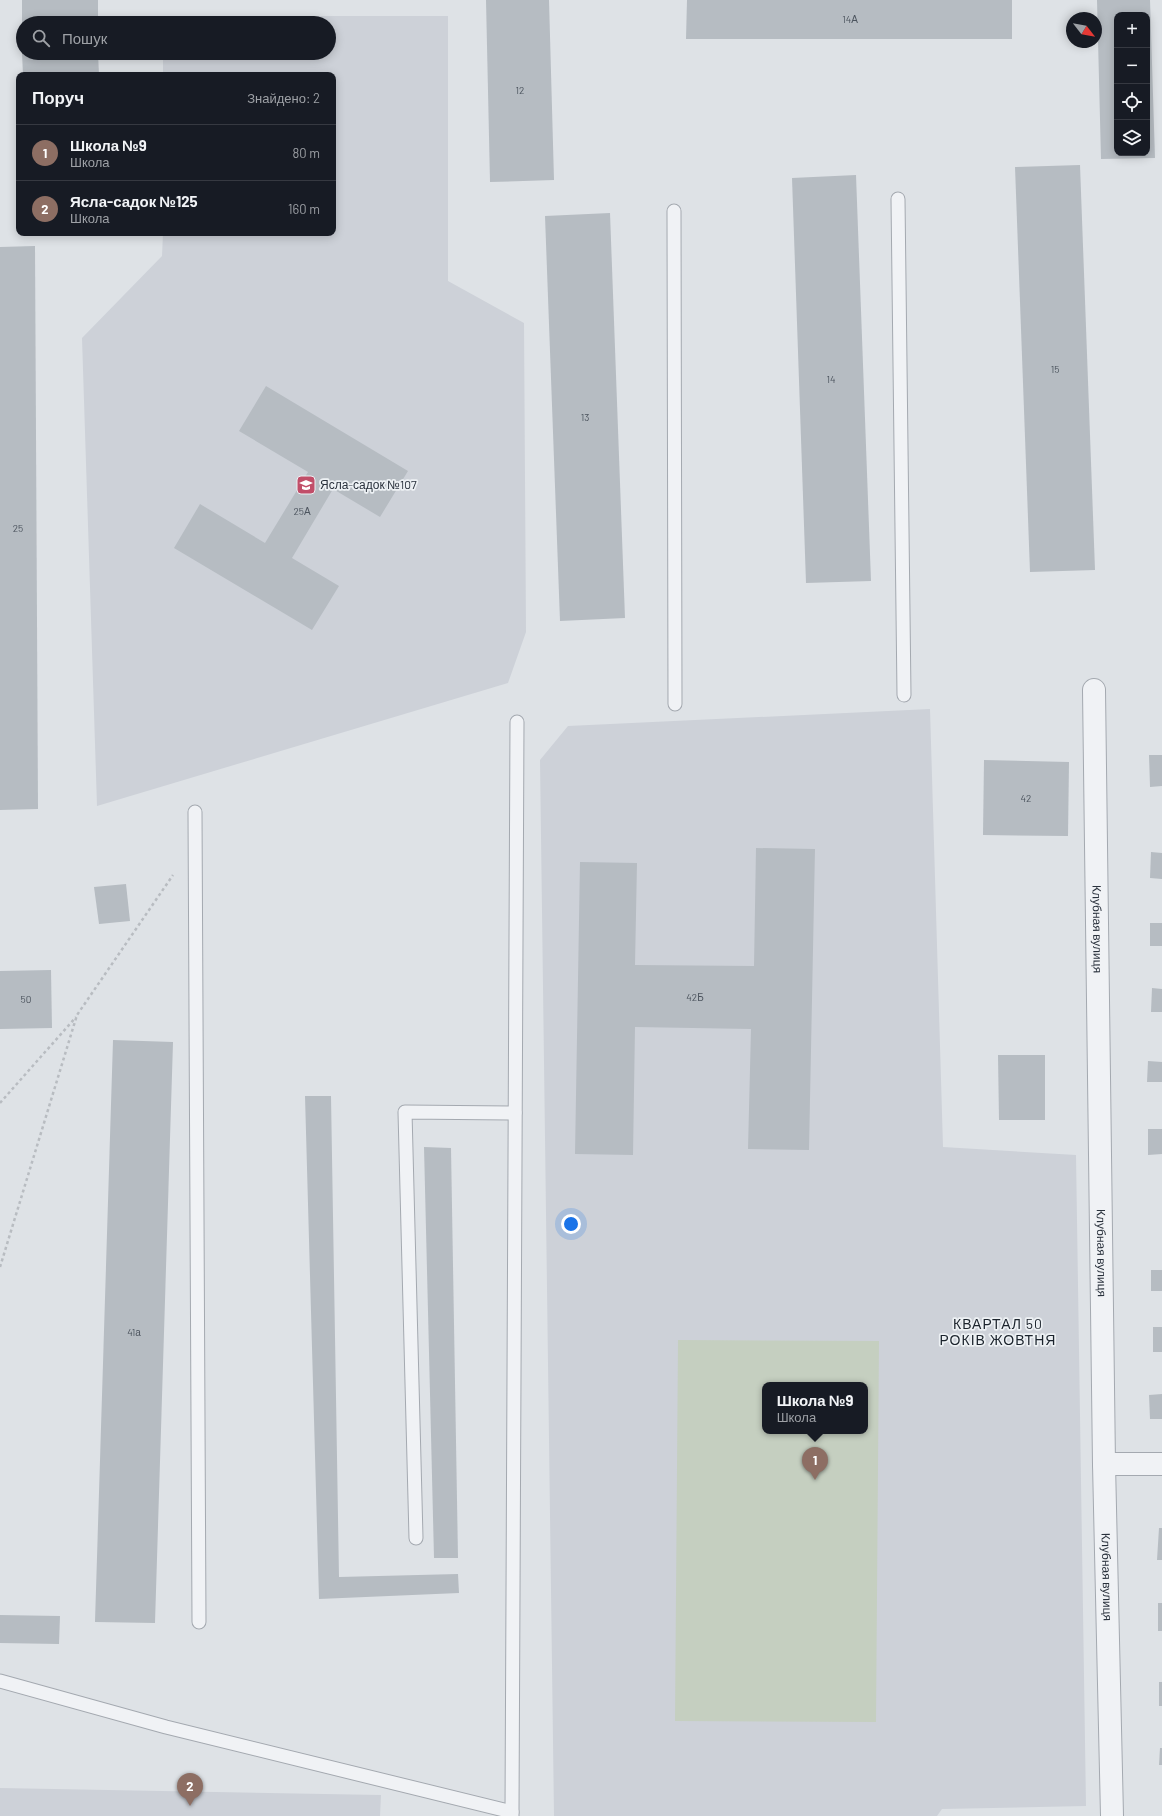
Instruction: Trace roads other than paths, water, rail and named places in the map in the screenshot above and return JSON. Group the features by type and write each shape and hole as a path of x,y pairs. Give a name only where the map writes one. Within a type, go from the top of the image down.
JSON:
{"street":[{"name":"Клубная вулиця","path":"1094,690 1104,1464 1112,1816"},
{"path":"1104,1464 1162,1464"}],"lane":[{"path":"898,199 904,695"},
{"path":"674,211 675,704"},
{"path":"0,1681 166,1727 512,1814 517,722"},
{"path":"195,812 198,1622"},
{"path":"416,1538 406,1112 515,1113"}],"place":[{"name":"Ясла-садок №107","path":"306,485"},
{"name":"Школа №9","path":"815,1480"},
{"name":"Ясла-садок №125","path":"190,1806"}],"district":[{"name":"КВАРТАЛ 50 РОКІВ ЖОВТНЯ","path":"998,1332"}]}
